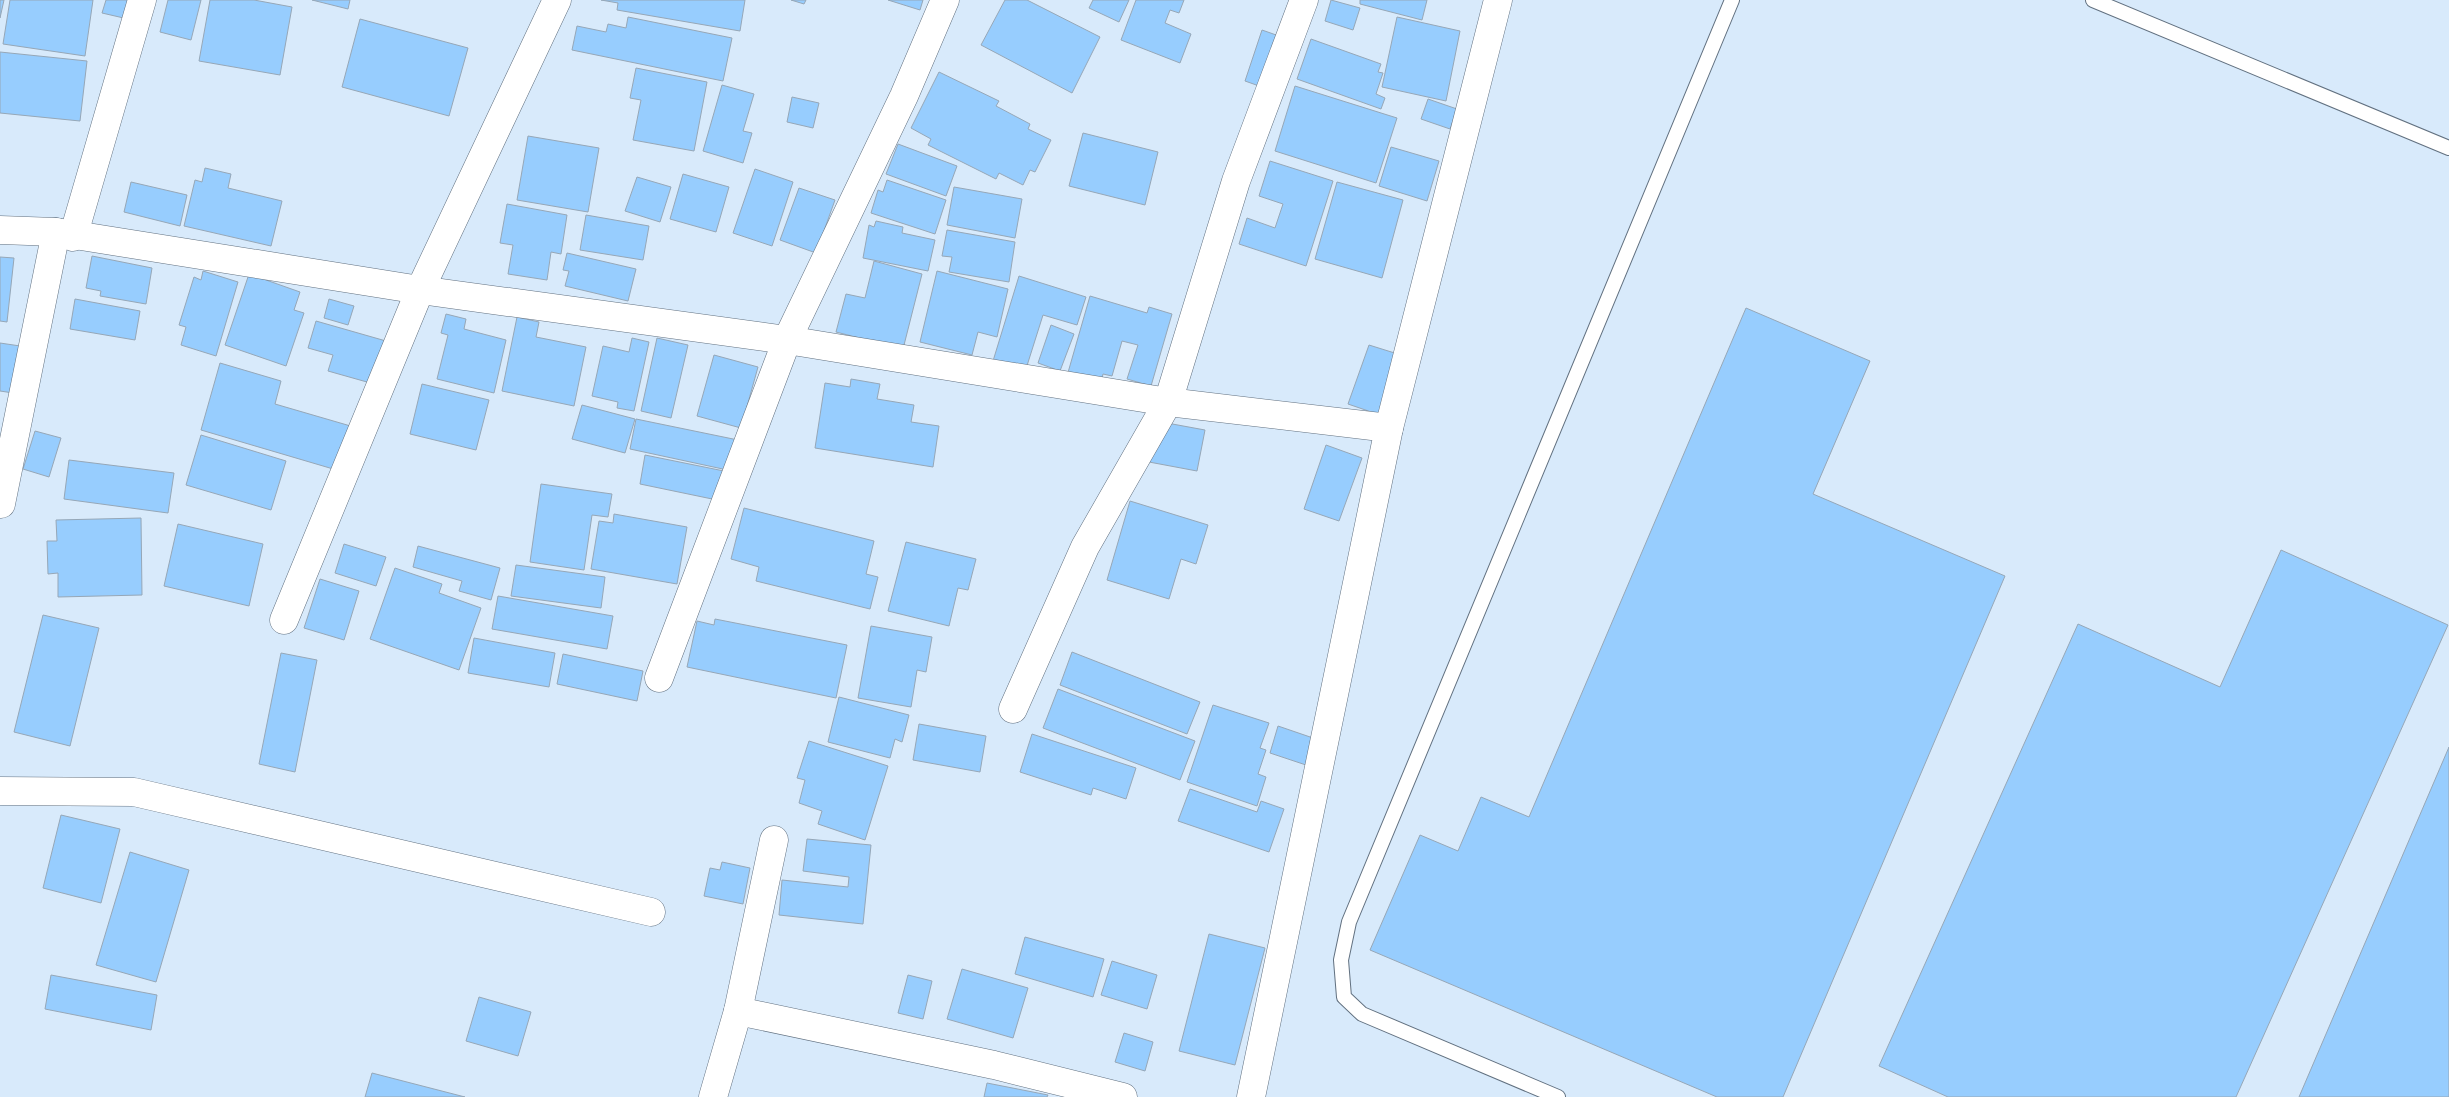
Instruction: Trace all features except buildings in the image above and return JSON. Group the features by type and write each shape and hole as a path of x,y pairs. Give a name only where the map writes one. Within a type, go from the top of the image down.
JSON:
{"street":[{"path":"1,504 64,235 142,0"},
{"path":"284,620 420,290 556,0"},
{"path":"659,678 787,340 904,96 945,0"},
{"path":"1013,709 1085,547 1168,402 1236,181 1304,0"},
{"path":"1250,1097 1389,428 1498,0"},
{"path":"0,230 64,235 420,290 787,340 1168,402 1389,428"},
{"path":"0,791 134,792 651,912"},
{"path":"713,1097 738,1011 774,840"},
{"path":"738,1011 994,1065 1123,1097"}],"lane":[{"path":"1558,1097 1362,1014 1344,997 1341,960 1348,922 1732,0"},
{"path":"2093,0 2449,148"}]}
